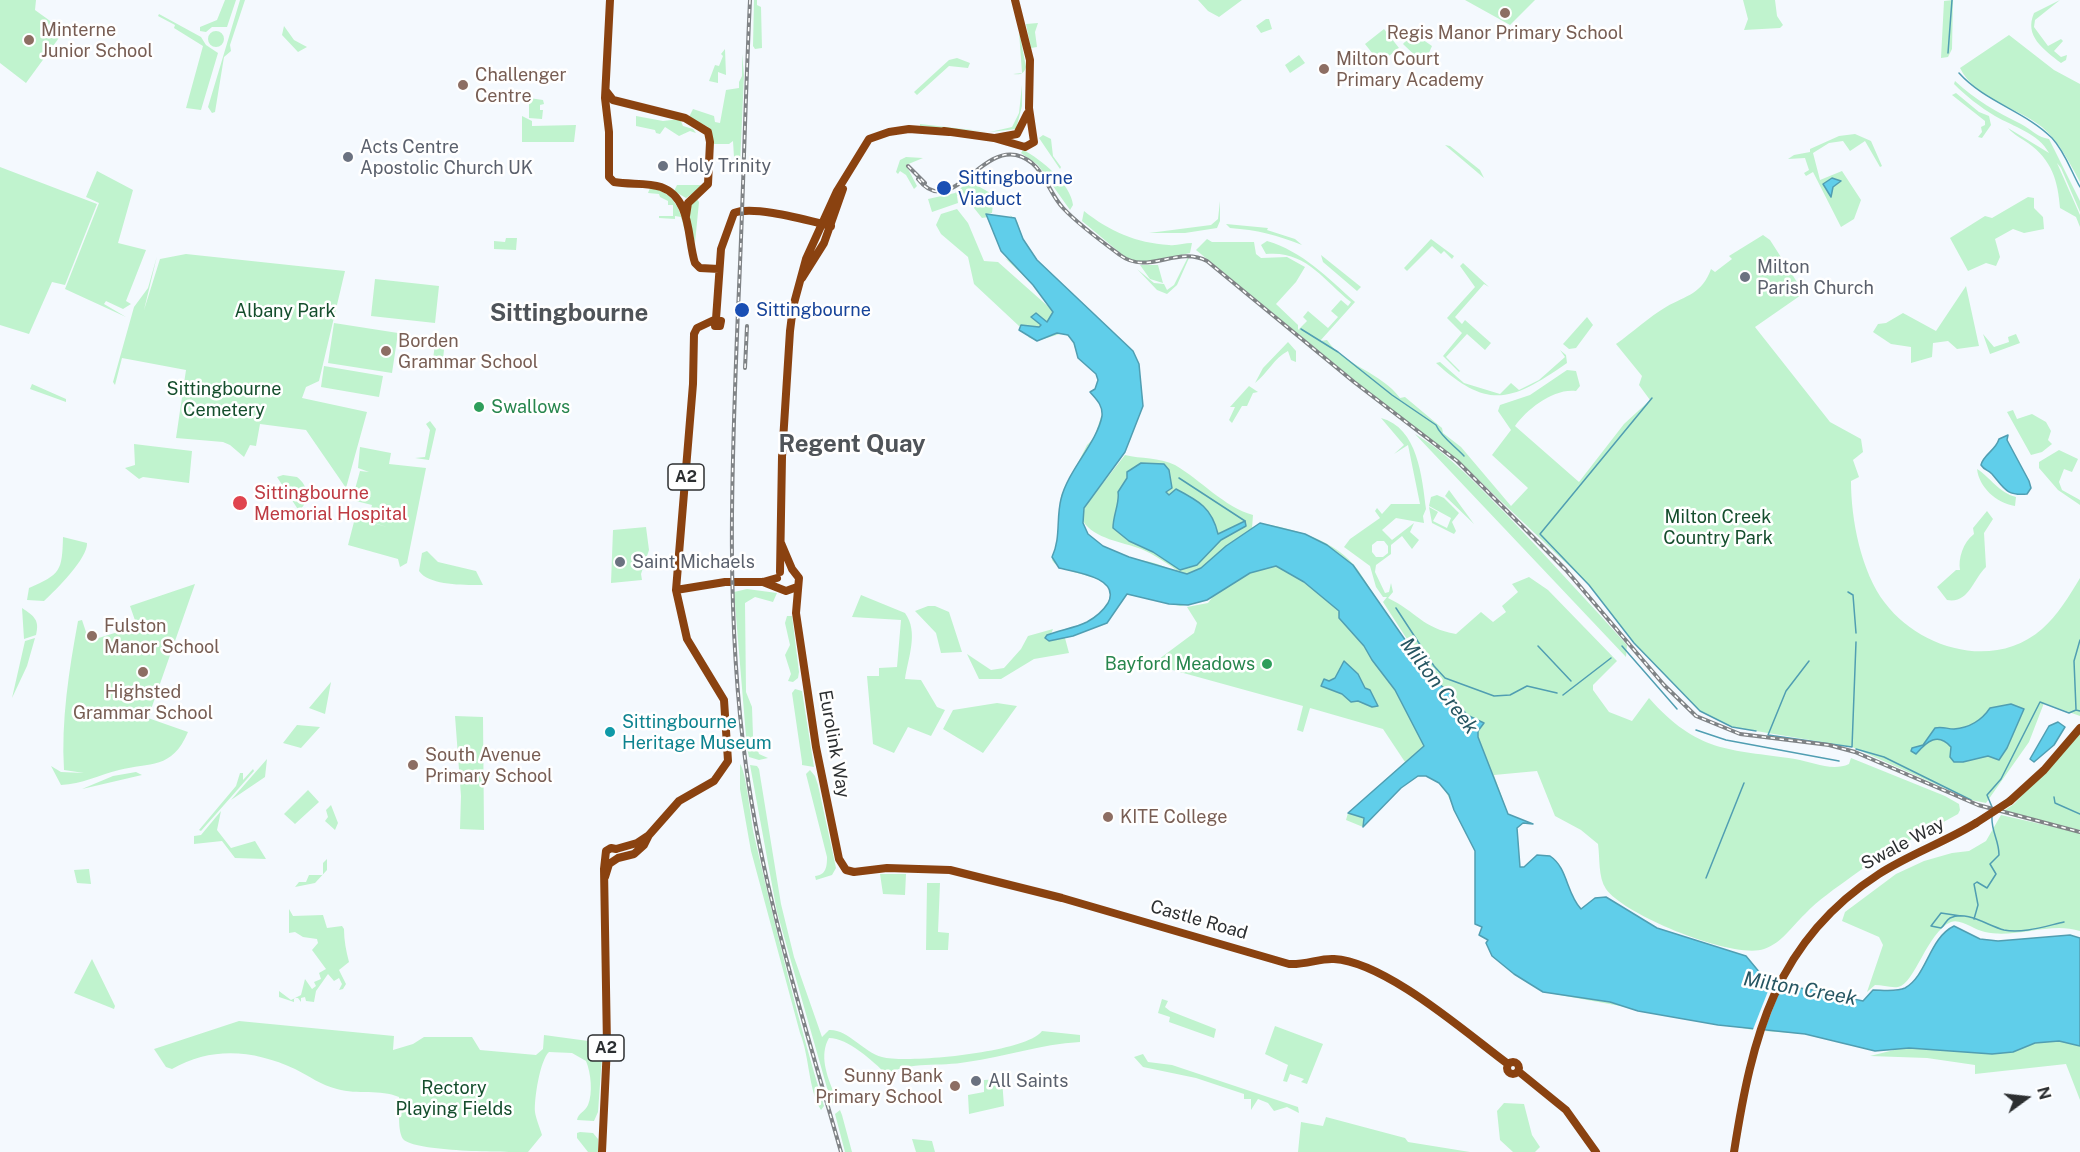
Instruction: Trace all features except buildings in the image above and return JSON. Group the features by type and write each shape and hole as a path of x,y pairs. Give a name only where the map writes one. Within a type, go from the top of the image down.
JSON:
{"main road":[{"path":"610,0 606,91 608,175 614,182 661,187 682,199 693,199"},
{"path":"994,138 1023,147 1031,146 1035,138 1031,131 1029,108 1030,60 1015,0"},
{"path":"606,91 611,99 673,114 706,130 710,139 708,183 687,207 686,217 695,263 700,268 714,269 734,213 743,211 783,216 824,229"},
{"path":"608,111 617,101"},
{"path":"1018,144 1019,132 1029,108"},
{"name":"Eurolink Way","path":"796,613 781,582 782,457 793,307 800,280 846,177 866,147 886,133 909,129 994,138"},
{"path":"994,138 1031,131"},
{"path":"672,195 686,217"},
{"name":"A2","path":"602,1152 607,1046 605,877 613,857 652,832 679,801 714,782 728,760 724,700 712,676 694,653 687,639 676,590 693,384 694,334 697,328 714,321 718,283 714,269"},
{"name":"Eurolink Way","path":"781,543 792,569 799,578 796,613 816,747 839,859 846,870 854,872"},
{"path":"781,582 792,569"},
{"path":"676,590 725,582 781,582 798,587"},
{"name":"Swale Way","path":"1734,1152 1755,1044 1763,1018 1780,980 1812,933 1859,887 1902,860 1976,823 2010,801 2049,765 2080,728"},
{"name":"Castle Road","path":"854,872 886,868 950,870 1062,898 1288,964 1305,965 1335,959 1354,963 1393,981 1508,1064 1507,1069 1510,1073 1518,1071 1566,1110 1596,1152"}],"green space":[{"name":"Minterne Junior School","path":"0,0 36,0 35,10 64,31 26,83 0,63"},
{"path":"225,0 236,0 227,27 212,27 206,32 200,31 200,27 217,20"},
{"path":"240,0 245,0 230,45 231,51 224,57 215,112 212,113 208,107"},
{"path":"754,0 757,0 757,5 761,7 762,48 755,49 753,46"},
{"path":"1198,0 1242,0 1219,17 1208,11"},
{"name":"Regis Manor Primary School","path":"1465,0 1535,0 1510,25"},
{"path":"1743,0 1775,0 1777,16 1783,25 1780,28 1744,30 1748,19"},
{"path":"1953,0 1952,49 1948,57 1941,58 1944,1"},
{"path":"2060,0 2035,20 2034,27 2048,46 2061,39 2063,41 2054,51 2061,57 2067,55 2066,60 2061,63 2037,41 2031,29 2034,13"},
{"path":"159,14 201,37 206,45 218,53 201,110 186,108 203,46 174,28 175,25 158,16"},
{"path":"1269,19 1272,29 1261,33 1256,26"},
{"path":"1038,23 1035,32 1037,47 1031,48 1026,24"},
{"path":"284,26 294,40 307,47 298,52 282,35"},
{"path":"1384,29 1399,48 1380,63 1365,44"},
{"path":"213,31 219,31 224,39 222,45 213,47 208,42 208,36"},
{"path":"1019,31 1026,67 1022,73"},
{"path":"1413,33 1432,46 1424,64 1403,44"},
{"path":"2009,35 2054,70 2080,84 2080,182 2064,153 2042,127 1986,95 1967,79 1960,68"},
{"path":"725,49 726,75 718,72 718,83 709,81 715,65 719,66 723,56 721,54"},
{"path":"742,54 744,75 740,165 738,172 735,173 733,141 729,144 714,144 708,127 689,117 693,109 714,116 715,122 720,123 726,90 739,88 742,76"},
{"path":"1299,55 1305,63 1290,73 1285,65"},
{"path":"957,58 970,63 968,68 949,66 917,95 914,92 949,60"},
{"path":"1955,81 1986,105 2049,139 2080,201 2080,212 2057,163 2080,215 2080,227 2076,217 2060,208 2055,180 2043,157 2008,128 2049,153 2039,140 1979,105 1954,84"},
{"path":"1022,85 1022,106 1016,129 990,132 1012,127 1019,113"},
{"path":"1956,93 1979,112 1989,116 1991,125 1982,138 1978,137 1985,121 1952,95"},
{"path":"529,98 543,100 544,104 540,105 540,110 543,110 542,119 529,118"},
{"path":"522,116 532,121 532,126 576,125 574,142 522,142"},
{"path":"636,116 663,121 680,119 683,126 693,129 696,133 690,131 679,136 665,127 660,134 656,133 655,130 636,126"},
{"path":"920,124 987,132 920,126"},
{"path":"1855,134 1871,141 1882,166 1880,167 1865,141 1850,151 1843,141 1829,143 1813,153 1820,180 1842,171 1861,200 1854,219 1841,227 1813,172 1806,176 1804,173 1809,170 1805,158 1788,159 1794,155 1810,152 1810,149 1839,136"},
{"path":"1043,135 1051,139 1053,156 1061,167 1060,169 1039,138"},
{"path":"1445,145 1450,146 1480,170 1484,178"},
{"path":"1023,150 1038,159 1061,181 1071,197 1073,205 1070,210 1038,165 1021,153"},
{"path":"906,157 923,158 906,165 917,186 914,189 906,175 900,171 898,174 896,172 900,160"},
{"path":"0,167 97,204 65,285 52,282 29,334 0,325"},
{"path":"97,171 133,190 118,243 146,250 126,301 131,304 123,309 106,301 104,304 126,317 65,289 99,203 86,197"},
{"path":"969,181 994,195 992,213 987,214 988,217 982,218 974,208 972,197 957,196 958,203 932,212 928,199 955,193"},
{"path":"677,185 704,185 686,198 674,191"},
{"path":"650,188 665,193 676,204 682,218 686,234 681,217 659,218 659,216 673,216 673,205 668,205 668,201 659,194 648,193"},
{"path":"2028,197 2034,198 2034,208 2043,217 2044,229 2024,233 2013,229 1995,239 2000,257 1996,266 1986,263 1968,271 1950,238 1985,216 1992,218"},
{"path":"697,199 699,202 695,243 688,213 689,206"},
{"path":"1220,201 1220,221 1217,228 1185,233 1149,233 1211,225 1218,219"},
{"path":"957,209 968,223 984,261 998,262 1051,309 1033,285 1005,258 1019,266 1054,311 1054,316 1042,330 1019,326 974,284 968,257 941,234 936,225 941,214"},
{"path":"1084,211 1113,230 1134,239 1169,245 1192,243 1190,253 1155,261 1136,261 1125,257 1082,221"},
{"path":"1010,215 1017,221 1023,239"},
{"path":"1226,224 1268,228 1267,230 1295,239 1302,245 1284,238 1230,228"},
{"name":"Milton Creek Country Park","path":"1763,235 1770,240 1804,293 1755,327 1830,422 1861,439 1863,452 1853,460 1859,477 1851,481 1855,528 1870,576 1885,603 1900,619 1937,643 1959,649 1980,651 2002,649 2023,642 2048,624 2080,578 2080,716 2044,703 2029,742 1986,803 1971,800 1852,747 1732,727 1700,711 1634,643 1589,585 1460,462 1365,389 1196,250 1207,239 1212,242 1254,242 1256,254 1261,258 1287,257 1305,267 1296,282 1276,304 1298,325 1298,330 1307,321 1303,317 1308,311 1328,328 1338,317 1331,311 1341,300 1348,306 1351,302 1313,268 1292,257 1266,254 1261,245 1267,241 1292,251 1325,275 1355,302 1320,341 1327,340 1343,356 1383,382 1400,398 1405,397 1442,428 1443,433 1461,447 1511,506 1528,488 1492,455 1511,430 1498,411 1500,405 1530,395 1567,370 1576,371 1580,386 1576,391 1550,396 1526,413 1515,426 1579,482 1624,424 1650,400 1639,385 1642,376 1616,344 1666,307 1693,293 1703,284 1711,269 1715,272 1732,259 1729,256"},
{"path":"506,238 517,238 516,250 494,249 494,241 505,242"},
{"path":"1431,239 1454,256 1452,259 1444,251 1441,254 1432,246 1407,271 1404,268"},
{"path":"1023,240 1037,260 1137,359 1143,401 1132,428 1131,439 1085,506 1125,455 1169,462 1185,471 1222,500 1253,515 1252,528 1260,523 1287,529 1314,538 1338,551 1358,570 1384,609 1306,555 1195,585 1066,535 1126,428","holes":["1083,521 1101,536 1146,551 1181,573 1111,551 1093,539 1086,531"]},
{"path":"186,254 345,271 319,381 306,387 302,398 367,412 346,488 306,430 260,424 256,446 250,445 244,457 223,442 176,438 186,370 122,358 115,385 113,382 134,307 148,288 157,256 144,310 160,259"},
{"path":"1321,255 1361,287 1357,291 1323,262"},
{"path":"1188,257 1177,285 1167,294 1157,290 1137,269 1154,283 1164,284 1167,290 1174,285"},
{"path":"1463,263 1489,287 1484,284 1455,317 1462,324 1465,320 1491,343 1485,350 1467,334 1446,357 1459,372 1443,356 1462,333 1447,318 1475,287 1460,266"},
{"path":"1140,265 1158,265 1163,283 1150,279"},
{"path":"375,279 439,286 435,323 371,316"},
{"path":"1966,286 1979,346 1957,349 1948,341 1933,343 1932,357 1911,363 1911,347 1891,344 1873,332 1878,324 1886,323 1903,313 1936,331"},
{"path":"1587,317 1593,325 1576,348 1569,349 1563,344"},
{"path":"334,323 398,333 392,373 328,363"},
{"path":"1054,327 1123,363 1064,528 1165,594 1249,546 1343,604 1339,617 1351,604 1539,958 1425,667 1383,602 1387,597 1383,597 1376,587 1370,566 1344,547 1350,539 1380,518 1375,511 1377,508 1382,514 1391,504 1420,504 1408,445 1394,454 1404,445 1381,418 1393,423 1403,432 1416,455 1426,509 1423,516 1424,523 1396,518 1382,530 1392,540 1414,523 1410,532 1419,540 1412,549 1402,536 1391,545 1391,554 1376,565 1375,572 1385,593 1389,592 1391,583 1393,592 1388,598 1427,624 1456,634 1481,612 1493,622 1506,612 1502,606 1518,592 1512,584 1529,577 1548,590 1617,661 1593,685 1593,690 1609,712 1632,721 1649,698 1667,716 1699,739 1732,750 1795,759 1829,767 1849,764 1851,758 1945,796 1959,804 1958,814 1864,868 1816,904 1776,943 1764,949 1749,951 1706,942 1680,933 1634,911 1617,899 1603,884 1598,844 1581,830 1555,816 1537,771 1494,775 1508,814 1533,824 1523,823 1517,828 1520,867 1524,867 1537,855 1550,856 1560,867 1572,896 1581,909 1595,898 1606,897 1657,928 1746,956 1771,985 1753,1030 1543,992 1514,974 1492,956 1486,943 1488,940 1479,935 1482,927 1475,924 1478,876 1475,850 1440,783 1429,776 1414,778 1390,797 1363,827 1346,820 1348,813 1405,762 1383,729 1310,708 1303,732 1297,730 1303,706 1158,666 1155,662 1194,633 1197,623 1187,607 1208,603 1214,595 1201,602 1180,606 1127,594 1107,623 1065,638 1069,653 1034,659 1001,679 979,679 967,654 991,670 1004,668 1021,649 1028,636 1053,629 1051,634 1086,622 1107,605 1110,598 1110,590 1105,583 1066,569 1052,560 1058,547 1061,496 1087,445 1094,438 1102,414 1101,405 1090,392 1095,389 1098,380 1096,374 1078,358 1072,339 1063,333 1037,341 1028,337 1038,337","holes":["1377,541 1384,541 1388,546 1388,553 1383,557 1376,557 1372,552 1372,545"]},
{"path":"1983,334 1994,347 2009,342 2008,337 2016,334 2020,343 1990,354"},
{"path":"436,337 445,339 443,360 433,359"},
{"path":"1288,342 1296,351 1296,362 1291,360 1288,351 1255,383 1263,368"},
{"path":"1560,350 1566,355 1567,363 1531,386 1515,392 1501,395 1486,394 1471,389 1436,363 1440,362 1464,383 1500,394 1511,383 1519,390 1539,380 1565,357"},
{"path":"324,366 383,376 379,397 321,387"},
{"path":"32,384 66,399 66,402 30,389"},
{"path":"1249,386 1258,392 1253,393 1247,406 1242,406 1232,423 1229,420 1235,407 1230,407"},
{"path":"2013,410 2017,419 2032,414 2046,422 2051,431 2048,440 2052,444 2042,452 2031,455 2007,412"},
{"path":"430,421 436,429 429,460 415,458 425,457 430,430 426,424"},
{"path":"1415,434 1462,470 1520,529 1627,645 1626,657"},
{"path":"134,444 192,451 189,483 143,477 139,479 125,468 135,465"},
{"path":"360,447 391,453 389,464 426,468 407,563 400,567 398,559 348,545 355,518 387,527 368,521 372,505 352,500 360,471 369,472 358,468"},
{"path":"2059,450 2078,459 2072,472 2064,469 2059,482 2062,490 2080,500 2080,505 2058,490 2039,468 2039,462"},
{"path":"1977,469 2005,492 2016,497 2015,506 1995,498 1981,482"},
{"path":"283,475 297,477 306,489 305,503 299,511 277,477"},
{"path":"1449,490 1474,524 1445,496"},
{"path":"1437,495 1444,498 1459,513 1452,522 1456,531 1454,534 1432,523 1429,507 1438,512 1433,521 1447,528 1451,518 1429,506 1431,497"},
{"path":"1987,511 1993,519 1984,533 1986,567 1966,594 1961,598 1947,600 1937,587 1956,570 1960,570 1964,546 1974,534 1973,528"},
{"path":"646,527 649,550 641,574 642,580 611,583 613,530"},
{"path":"63,537 87,543 82,557 70,574 44,601 27,600 29,588 48,579 58,570 62,557"},
{"path":"427,551 438,562 476,571 483,585 448,584 424,576 419,571 422,553"},
{"path":"195,584 148,718 188,732 182,744 175,753 159,762 61,785 51,766 61,772 84,773 64,770 63,752 69,677 78,621 82,620 89,641 137,626 130,606"},
{"path":"747,589 777,593 773,602 755,597 745,603 746,692 752,707 753,736 759,754 768,758 759,760 749,757 747,748 734,592"},
{"path":"861,595 905,613 909,620 912,637 905,679 921,680 937,707 945,710 931,736 908,727 894,753 873,744 867,676 879,676 879,668 897,667 901,620 852,617"},
{"path":"935,606 949,612 962,652 941,653 936,633 915,611"},
{"path":"22,608 33,616 37,626 36,635 24,639"},
{"path":"787,616 792,616 799,672 798,678 793,682 788,681 791,674 785,655 790,645 785,623"},
{"path":"35,638 27,666 12,698 25,641"},
{"path":"331,682 325,714 309,708"},
{"path":"795,689 802,691 814,767 802,765 792,693"},
{"path":"997,703 1017,706 983,753 943,729 953,710"},
{"path":"455,716 483,717 484,830 460,829 461,796"},
{"path":"297,725 320,727 301,748 283,743"},
{"path":"2080,733 2080,830 2002,812 2014,804"},
{"path":"267,759 265,777 231,800"},
{"path":"740,764 778,937 824,1106 821,1110 814,1093 803,1043 751,851 740,789"},
{"path":"750,765 757,766 759,769 781,904 794,957 822,1037 829,1030 843,1033 868,1051 882,1057 896,1059 940,1057 992,1050 1015,1045 1042,1031 1080,1035 1080,1042 1051,1045 967,1062 905,1067 886,1074 852,1046 829,1038 824,1058 825,1066 834,1093 839,1095 835,1104 831,1102 777,912"},
{"path":"253,769 254,771 201,831 199,830 236,786 240,773 243,773 243,780"},
{"path":"810,770 818,785 836,868 832,875 816,880 815,876 822,874 825,870 827,857 806,774"},
{"path":"136,772 142,775 82,789 113,776"},
{"path":"308,790 319,802 295,824 284,814"},
{"path":"331,805 338,823 335,830 325,821 328,817 326,810"},
{"path":"221,811 217,830 231,848 255,841 266,859 235,858 222,841 194,844 194,836 201,835"},
{"path":"2001,815 2080,833 2080,931 2057,928 1997,934 1981,931 1959,922 1951,922 1935,936 1904,984 1898,987 1875,985 1867,992 1883,945 1879,937 1842,921 1845,912 1896,874 1924,861 1969,851 1986,841"},
{"path":"327,859 327,870 323,874 323,863"},
{"path":"89,869 91,884 77,883 74,870"},
{"path":"880,874 906,874 905,895 883,894"},
{"path":"309,875 322,875 315,883 295,887 299,882 306,882"},
{"path":"927,883 940,883 938,932 949,933 948,950 926,950"},
{"path":"289,909 293,916 323,915 327,928 342,926 349,962 339,970 346,984 343,989 339,990 342,984 339,978 334,981 328,974 316,991 314,1002 306,1001 305,997 301,998 301,1002 295,998 301,995 305,979 312,989 316,986 314,982 321,979 319,973 326,969 312,950 318,943 317,939 303,937 295,932 289,933"},
{"path":"92,959 115,1006 114,1009 74,993"},
{"path":"279,991 291,1000 294,998 294,1002 279,997"},
{"path":"1162,999 1168,1001 1165,1007 1170,1011 1216,1029 1214,1038 1169,1022 1170,1017 1158,1013"},
{"path":"2080,1015 2080,1100 2066,1064 1975,1074 1975,1065 1927,1058 1870,1056 1894,1050 1875,1051 1805,1034 1764,1031"},
{"name":"Rectory Playing Fields","path":"239,1021 394,1036 393,1050 413,1044 424,1037 472,1037 480,1050 536,1055 543,1049 544,1035 603,1043 598,1112 594,1121 577,1120 588,1105 591,1089 586,1061 572,1053 549,1052 540,1071 536,1098 535,1112 542,1135 528,1152 424,1147 403,1139 401,1135 399,1097 384,1093 337,1089 280,1063 233,1053 202,1057 172,1069 166,1067 154,1049"},
{"path":"1275,1026 1323,1044 1307,1084 1301,1082 1304,1079 1290,1074 1287,1082 1283,1081 1288,1065 1265,1054"},
{"path":"1143,1054 1148,1062 1172,1065 1298,1107 1299,1113 1287,1107 1274,1111 1268,1103 1258,1099 1251,1110 1251,1099 1244,1099 1244,1094 1196,1078 1143,1067 1134,1057"},
{"path":"1002,1079 1004,1106 969,1114 968,1095 984,1092 984,1080"},
{"path":"1504,1103 1524,1104 1532,1135 1540,1147 1535,1152 1513,1152 1500,1140 1497,1111"},
{"path":"840,1110 852,1152 845,1152 835,1114"},
{"path":"1326,1117 1405,1138 1408,1142 1470,1152 1298,1152 1301,1122 1323,1126"},
{"path":"577,1133 593,1133 598,1139 598,1152 588,1152 577,1138"},
{"path":"912,1139 932,1141 935,1152 916,1152"}],"water":[{"path":"1832,178 1841,181 1833,187 1831,197 1823,184"},
{"name":"Milton Creek","path":"986,214 1015,218 1023,239 1037,260 1133,351 1139,364 1143,406 1125,452 1084,508 1083,523 1088,534 1103,546 1129,557 1187,574 1201,568 1226,546 1260,523 1305,534 1327,545 1353,565 1431,677 1450,693 1467,715 1484,723 1478,731 1478,737 1508,814 1533,824 1523,823 1517,828 1520,867 1524,867 1537,855 1550,856 1560,867 1572,896 1581,909 1595,898 1606,897 1657,928 1746,956 1770,985 1808,989 1863,1001 1873,990 1905,988 1918,975 1939,939 1954,926 1980,939 1998,941 2070,935 2080,938 2080,1046 2059,1041 2035,1043 2013,1052 1992,1054 1909,1048 1875,1051 1805,1034 1718,1025 1638,1011 1610,1002 1543,992 1514,974 1492,956 1486,943 1488,940 1479,935 1482,927 1475,924 1475,851 1449,795 1439,783 1426,776 1418,776 1401,788 1363,827 1364,818 1348,813 1424,746 1395,690 1364,646 1339,618 1339,611 1304,582 1276,566 1250,573 1207,600 1188,605 1169,604 1127,594 1107,623 1073,636 1049,641 1045,638 1047,635 1078,626 1093,618 1106,606 1110,594 1103,582 1085,574 1059,568 1052,557 1055,550 1061,499 1102,416 1100,405 1090,392 1095,389 1098,380 1096,374 1078,358 1074,343 1068,335 1057,333 1037,341 1019,330 1021,325 1039,327 1041,325 1031,317 1036,313 1047,322 1053,312 1033,285 1001,251"},
{"path":"2008,435 2007,440 2029,481 2031,488 2027,494 2014,494 2006,490 1981,465 1999,439"},
{"path":"1141,463 1164,464 1169,470 1172,488 1166,492 1169,495 1176,489 1203,506 1212,518 1218,534 1245,521 1246,526 1221,540 1197,565 1180,570 1153,552 1129,541 1113,528 1118,492 1127,478 1127,472"},
{"path":"1344,661 1358,674 1378,706 1372,707 1358,701 1351,702 1342,694 1321,686 1324,679 1329,681 1335,678"},
{"path":"2011,704 2024,709 2007,748 1999,760 1988,756 1954,762 1950,757 1951,747 1946,742 1937,739 1928,742 1916,754 1911,751 1912,748 1923,745 1935,728 1965,727 1979,720 1990,708"},
{"path":"2058,722 2065,727 2054,745 2034,762 2030,759 2049,726"}],"pier":[{"path":"1772,981 1782,985 1763,1034 1752,1032"}],"waterway":[{"path":"1948,53 1952,0"},
{"path":"1959,73 1981,92 2030,121 2052,138 2064,155 2080,187"},
{"path":"1301,329 1338,352 1392,395 1436,425 1464,456"},
{"path":"1652,398 1540,534 1589,585 1634,643 1700,711 1732,727 1756,731"},
{"path":"1179,478 1245,521"},
{"path":"1848,592 1853,595 1856,633"},
{"name":"Milton Creek","path":"1396,608 1434,666 1445,678 1494,696 1510,695 1527,686 1557,693"},
{"path":"2076,709 2074,661 2080,640"},
{"path":"1809,661 1786,691 1768,735 1852,747 1856,642"},
{"path":"1538,646 1571,681"},
{"path":"1622,646 1677,709"},
{"path":"1563,695 1611,658"},
{"path":"1992,807 1987,795 2001,779 2040,702 2069,713 2080,711"},
{"path":"1696,730 1726,740 1839,761"},
{"path":"1856,749 1884,757 1971,800"},
{"path":"1706,878 1744,783"},
{"path":"2054,797 2055,803 2080,814"},
{"path":"1974,919 1978,905 1974,884 1977,882 1987,888 1996,874 1990,864 1999,855 1992,817"},
{"path":"1961,916 1941,913 1931,926 1941,928 1949,919 1957,916 1970,917 2011,931 2034,929 2064,922"}],"railway":[{"path":"750,0 732,481 733,595 739,709 754,815 774,912 841,1152"},
{"path":"918,179 930,189 942,191 953,187 1002,155 1016,155 1039,170 1057,201 1069,214 1120,255 1141,263 1185,256 1207,261 1354,382 1457,461 1566,570 1664,685 1696,716 1740,734 1829,745 1855,752 1978,805 2080,832"},
{"path":"908,166 925,183"},
{"path":"745,368 747,326"}],"place":[{"name":"Regis Manor Primary School","path":"1505,13"},
{"name":"Minterne Junior School","path":"29,40"},
{"name":"Milton Court Primary Academy","path":"1324,69"},
{"name":"Challenger Centre","path":"463,85"},
{"name":"Acts Centre Apostolic Church UK","path":"348,157"},
{"name":"Holy Trinity","path":"663,166"},
{"name":"Sittingbourne Viaduct","path":"944,188"},
{"name":"Milton Parish Church","path":"1745,277"},
{"name":"Sittingbourne","path":"742,310"},
{"name":"Borden Grammar School","path":"386,351"},
{"name":"Swallows","path":"479,407"},
{"name":"Sittingbourne Memorial Hospital","path":"240,503"},
{"name":"Saint Michaels","path":"620,562"},
{"name":"Fulston Manor School","path":"92,636"},
{"name":"Bayford Meadows","path":"1267,664"},
{"name":"Highsted Grammar School","path":"143,672"},
{"name":"Sittingbourne Heritage Museum","path":"610,732"},
{"name":"South Avenue Primary School","path":"413,765"},
{"name":"KITE College","path":"1108,817"},
{"name":"All Saints","path":"976,1081"},
{"name":"Sunny Bank Primary School","path":"955,1086"}],"district":[{"name":"Sittingbourne","path":"569,314"},
{"name":"Regent Quay","path":"852,445"}],"park label":[{"name":"Albany Park","path":"285,311"},
{"name":"Sittingbourne Cemetery","path":"224,399"}]}
